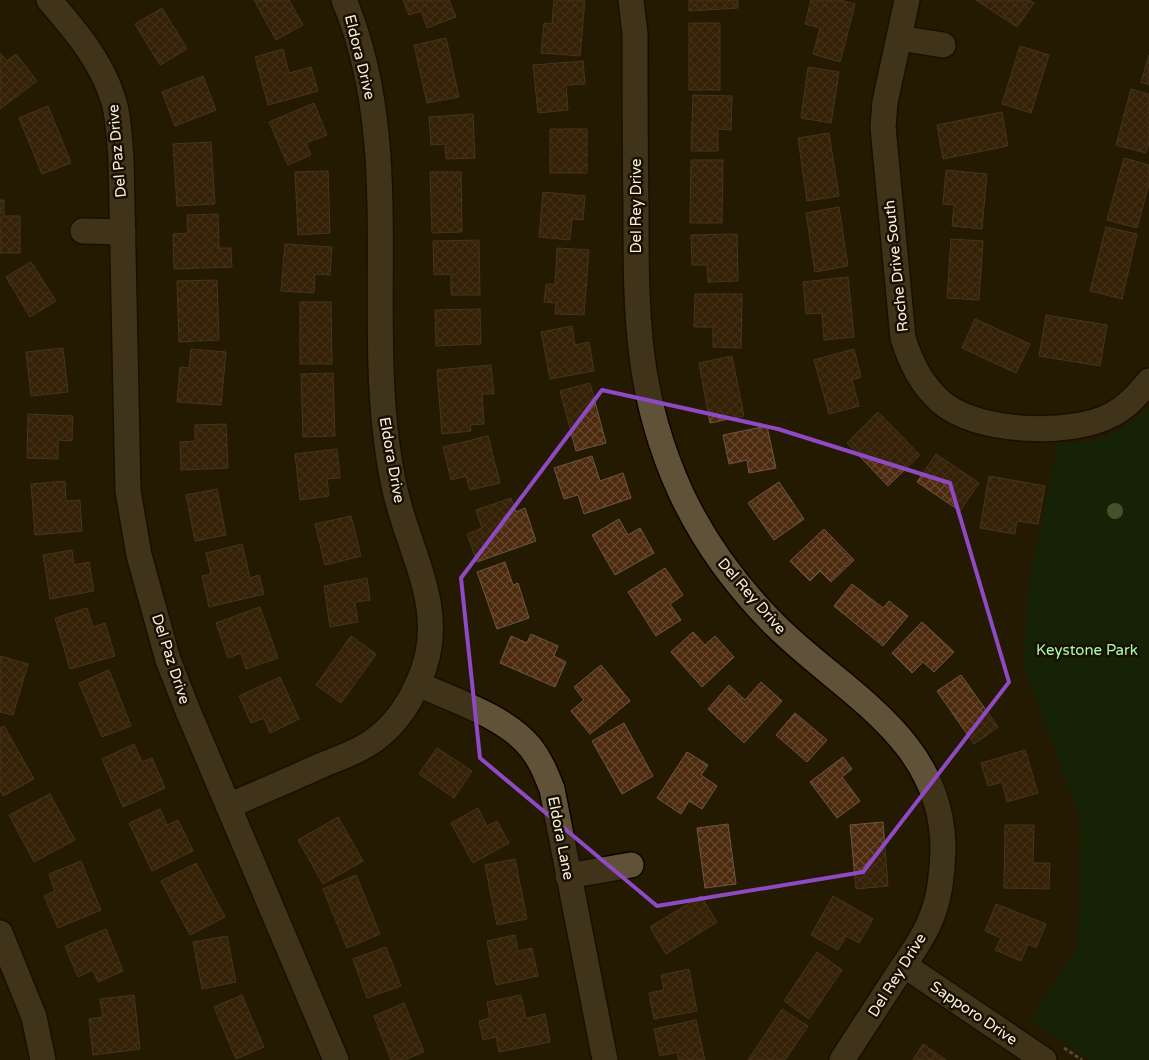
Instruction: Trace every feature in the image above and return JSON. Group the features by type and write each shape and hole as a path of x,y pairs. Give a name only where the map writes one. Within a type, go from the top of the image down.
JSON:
{"street":[{"name":"Del Paz Drive","path":"49,0 88,47 112,96 121,157 128,491 139,555 168,660 336,1060"},
{"name":"Eldora Drive","path":"228,806 372,742 392,724 406,707 426,663 431,641 432,615 427,590 395,491 389,454 382,390 378,166 373,116 359,43 344,0"},
{"name":"Del Rey Drive","path":"631,0 635,34 636,305 640,352 652,412 682,493 724,567 774,625 874,710 896,732 926,774 936,803 943,835 938,896 929,923 842,1060"},
{"name":"Roche Drive South","path":"907,0 885,102 883,127 902,338 911,362 922,383 942,403 964,415 986,423 1049,428 1087,424 1112,414 1134,400 1149,381"},
{"path":"899,38 943,45"},
{"path":"83,231 122,232"},
{"name":"Eldora Lane","path":"418,684 491,717 514,732 530,746 542,764 552,789 605,1060"},
{"path":"568,876 631,865"},
{"path":"0,933 34,1017 42,1060"},
{"name":"Sapporo Drive","path":"904,965 1044,1060"}],"highlighted area":[{"path":"602,390 778,429 950,483 1009,682 863,872 657,906 480,758 461,578"}],"green space":[{"name":"Keystone Park","path":"1149,407 1149,1060 1090,1060 1030,1020 1078,947 1081,830 1080,817 1023,664 1029,585 1058,442 1083,442 1108,435 1130,423"}],"building":[{"path":"254,0 289,0 303,25 276,40"},
{"path":"403,0 449,0 456,17 427,28 421,11 409,15"},
{"path":"554,0 585,0 580,56 541,53 544,23 552,24"},
{"path":"689,0 738,0 738,8 689,11"},
{"path":"811,0 840,0 855,4 840,62 813,54 820,28 805,24"},
{"path":"976,0 1029,0 1034,3 1017,27"},
{"path":"162,8 187,49 160,65 135,24"},
{"path":"689,23 720,23 720,90 689,90"},
{"path":"446,38 459,97 427,103 414,45"},
{"path":"1020,46 1049,55 1031,113 1002,104"},
{"path":"283,49 289,73 311,67 318,91 268,105 255,57"},
{"path":"0,53 7,61 16,54 37,81 0,109"},
{"path":"1149,55 1149,85 1141,82"},
{"path":"583,61 585,84 566,85 568,110 538,113 533,65"},
{"path":"808,67 839,72 831,123 801,118"},
{"path":"203,76 216,110 175,126 162,92"},
{"path":"1131,89 1149,94 1149,142 1146,153 1116,145"},
{"path":"693,95 732,96 731,130 718,129 718,151 691,151"},
{"path":"314,103 327,135 306,143 311,155 288,165 269,122"},
{"path":"48,106 71,163 42,174 19,118"},
{"path":"1002,112 1008,146 943,159 937,125"},
{"path":"473,114 475,158 446,159 445,144 431,145 429,117"},
{"path":"550,129 587,129 587,173 550,173"},
{"path":"829,133 839,196 807,201 798,138"},
{"path":"211,142 215,204 177,206 173,144"},
{"path":"1124,158 1149,165 1149,184 1137,228 1107,220"},
{"path":"691,160 723,160 722,223 690,223"},
{"path":"946,170 987,174 982,229 952,226 954,205 943,204"},
{"path":"328,171 330,233 298,235 295,172"},
{"path":"430,172 461,172 462,232 432,233"},
{"path":"543,192 585,196 583,220 572,219 570,240 539,237"},
{"path":"0,200 4,200 4,216 20,216 20,253 0,253"},
{"path":"839,207 848,266 815,272 806,213"},
{"path":"218,214 219,248 231,248 232,267 174,269 173,234 188,233 187,215"},
{"path":"1106,227 1137,234 1122,299 1090,291"},
{"path":"737,234 738,281 708,282 707,265 692,265 691,235"},
{"path":"951,239 983,241 979,300 947,298"},
{"path":"479,240 480,295 451,295 451,274 434,275 433,241"},
{"path":"285,244 332,247 330,275 315,274 314,293 281,291"},
{"path":"557,248 589,250 584,315 555,314 556,303 544,302 546,284 555,284"},
{"path":"31,262 56,301 30,317 6,277"},
{"path":"848,277 854,337 824,340 822,313 806,314 803,282"},
{"path":"217,280 219,340 179,342 177,281"},
{"path":"695,294 742,294 741,348 713,347 713,327 694,327"},
{"path":"300,302 331,302 332,364 300,364"},
{"path":"480,309 481,344 436,346 435,310"},
{"path":"1046,315 1107,325 1100,366 1039,356"},
{"path":"975,319 1030,344 1016,373 962,348"},
{"path":"572,326 575,345 589,342 594,371 550,379 541,332"},
{"path":"63,348 68,392 31,396 26,352"},
{"path":"191,349 226,352 221,405 177,402 180,367 189,368"},
{"path":"854,349 861,377 852,380 859,406 829,414 814,360"},
{"path":"732,356 744,416 710,423 699,363"},
{"path":"491,365 494,394 482,394 484,424 470,425 471,431 442,434 437,370"},
{"path":"333,373 335,436 303,437 301,374"},
{"path":"590,383 606,443 576,451 560,391"},
{"path":"878,412 920,455 888,486 847,443"},
{"path":"28,414 73,416 72,441 58,440 58,459 27,458"},
{"path":"226,424 228,468 181,470 180,442 195,441 195,425"},
{"path":"767,426 776,468 749,473 747,460 729,464 723,435"},
{"path":"488,436 500,483 470,490 466,476 451,480 443,447"},
{"path":"337,449 340,478 327,479 329,496 300,500 295,454"},
{"path":"936,454 979,483 960,511 917,482"},
{"path":"592,456 600,481 623,473 631,498 584,514 578,495 564,499 554,468"},
{"path":"989,476 1045,486 1038,524 1017,521 1015,534 980,528"},
{"path":"65,481 66,501 80,500 82,531 35,535 31,484"},
{"path":"779,482 804,519 774,540 748,503"},
{"path":"217,489 226,535 195,541 186,495"},
{"path":"511,498 516,512 525,508 536,541 477,562 467,534 482,528 476,510"},
{"path":"351,516 361,556 325,565 315,524"},
{"path":"619,519 628,535 640,528 654,553 615,575 592,535"},
{"path":"824,529 854,560 831,582 820,571 810,581 790,561"},
{"path":"242,544 250,578 259,575 264,594 209,607 202,576 211,574 206,553"},
{"path":"72,550 74,565 89,562 94,591 50,599 43,555"},
{"path":"505,562 513,585 518,583 529,618 497,629 477,572"},
{"path":"665,568 683,595 670,604 681,620 656,636 628,592"},
{"path":"367,578 370,600 355,602 358,622 330,627 324,586"},
{"path":"852,584 883,608 889,601 908,616 883,646 834,606"},
{"path":"260,607 278,658 246,669 241,653 228,658 216,623"},
{"path":"87,608 93,627 105,623 115,656 70,669 55,618"},
{"path":"922,622 954,652 934,672 923,662 912,673 892,653"},
{"path":"693,632 705,645 715,636 734,657 702,687 671,652"},
{"path":"531,634 558,646 554,656 566,662 555,687 500,663 511,636 527,643"},
{"path":"351,636 376,654 341,703 316,685"},
{"path":"0,656 28,664 13,715 0,712"},
{"path":"601,665 630,701 590,734 571,711 584,700 574,687"},
{"path":"109,670 131,726 102,737 79,683"},
{"path":"961,675 998,727 974,744 937,691"},
{"path":"280,677 299,719 270,733 264,718 251,723 239,696"},
{"path":"761,682 782,701 744,743 708,709 729,685 745,700"},
{"path":"795,713 827,740 807,762 776,735"},
{"path":"624,723 653,776 622,794 592,741"},
{"path":"4,726 34,779 3,796 0,790 0,728"},
{"path":"134,744 142,762 152,758 165,788 123,807 102,759"},
{"path":"437,748 472,771 454,798 419,774"},
{"path":"1025,750 1038,793 1007,802 1002,782 988,786 981,763"},
{"path":"687,752 708,765 701,775 717,786 702,809 689,801 681,814 657,798"},
{"path":"843,757 852,769 842,777 860,801 837,818 810,782"},
{"path":"50,794 75,840 34,862 9,815"},
{"path":"478,808 487,826 497,821 509,843 473,863 451,823"},
{"path":"160,809 167,825 178,820 193,851 152,871 129,823"},
{"path":"338,817 363,861 323,884 298,840"},
{"path":"883,822 888,886 856,889 850,825"},
{"path":"728,824 736,884 705,888 697,828"},
{"path":"1005,825 1034,825 1033,863 1050,863 1049,889 1004,888"},
{"path":"515,859 527,919 497,925 485,865"},
{"path":"81,861 101,910 58,928 44,896 55,891 49,874"},
{"path":"196,863 225,917 190,935 161,881"},
{"path":"356,875 380,934 347,948 323,889"},
{"path":"701,896 717,922 666,954 650,927"},
{"path":"833,896 873,919 859,943 846,936 838,950 811,935"},
{"path":"996,904 1046,924 1036,948 1028,944 1021,961 995,950 1001,938 985,931"},
{"path":"106,929 123,971 98,982 93,970 78,977 65,946"},
{"path":"515,935 518,951 532,948 538,976 496,985 487,941"},
{"path":"227,936 236,982 202,989 193,942"},
{"path":"386,947 401,986 367,998 353,959"},
{"path":"817,952 842,970 809,1019 784,1001"},
{"path":"689,969 697,1011 654,1019 649,993 664,990 661,975"},
{"path":"134,995 140,1049 93,1055 89,1019 103,1017 100,999"},
{"path":"242,995 264,1047 236,1059 214,1007"},
{"path":"521,995 526,1018 545,1014 550,1042 499,1052 496,1037 483,1040 479,1021 490,1018 487,1002"},
{"path":"404,1003 424,1052 404,1060 391,1060 374,1016"},
{"path":"782,1009 808,1026 785,1060 748,1060"},
{"path":"696,1020 705,1060 679,1060 677,1052 660,1056 654,1029"},
{"path":"923,1044 946,1060 913,1060"}]}
